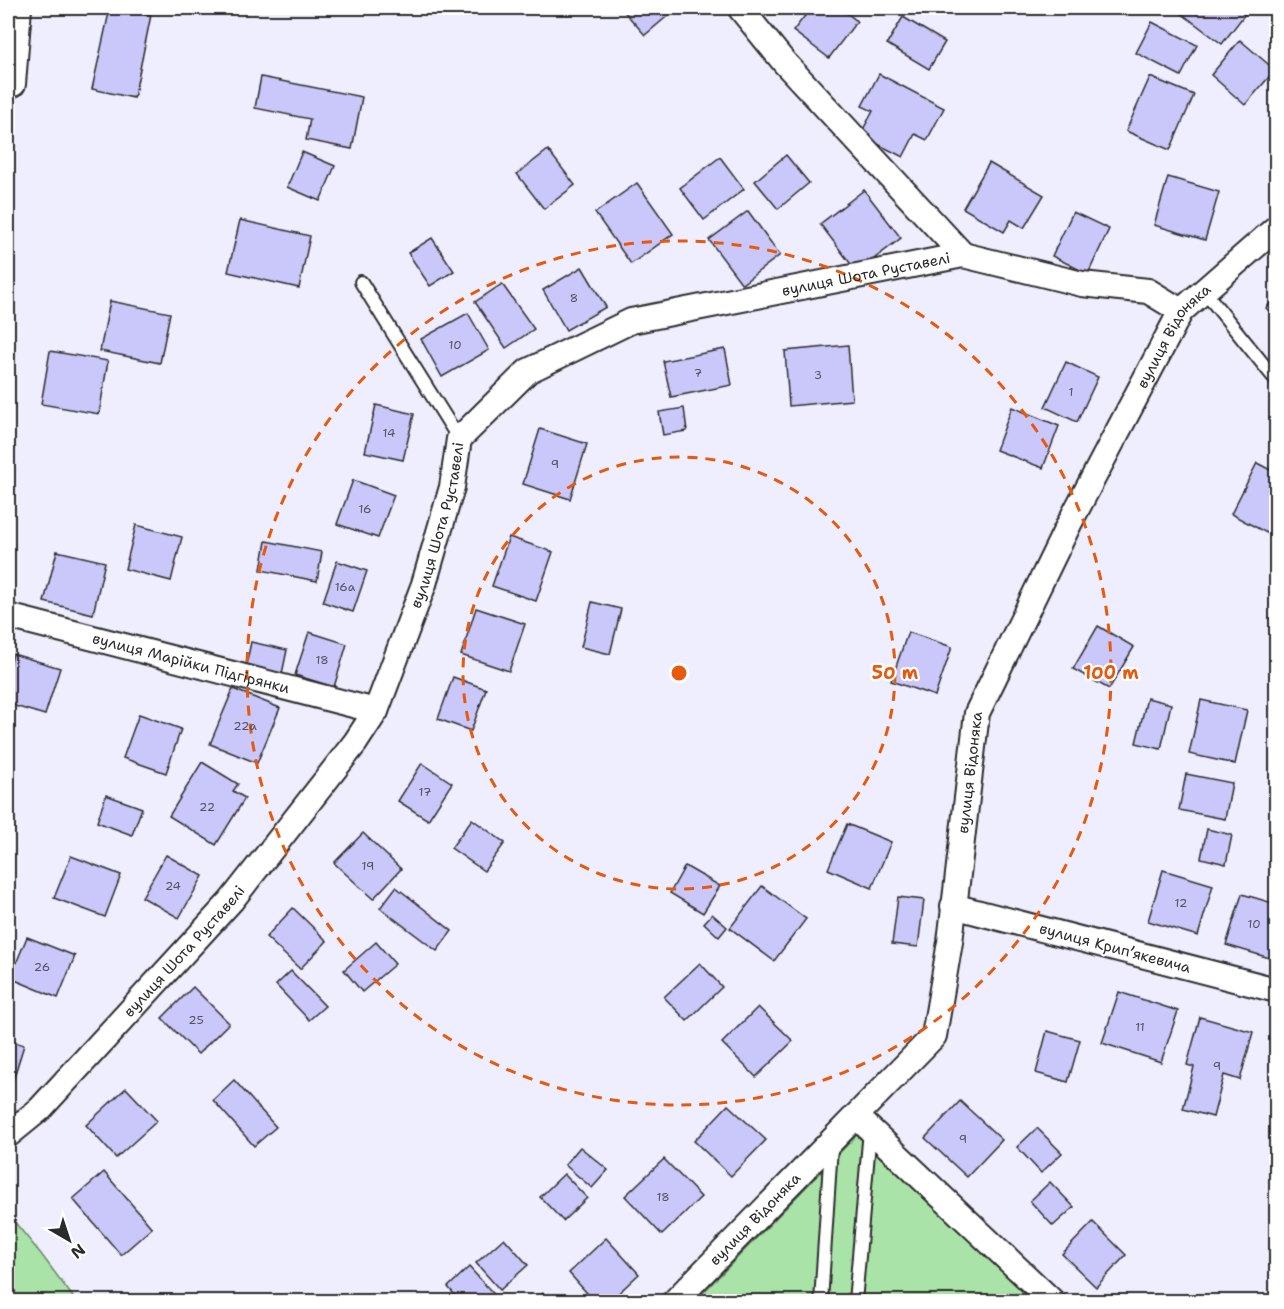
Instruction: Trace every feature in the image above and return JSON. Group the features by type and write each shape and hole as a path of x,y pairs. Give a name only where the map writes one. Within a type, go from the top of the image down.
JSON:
{"street":[{"path":"13,84 20,8"},
{"path":"740,8 784,62 963,255"},
{"name":"вулиця Відоняка","path":"674,1302 831,1142 863,1122 934,1035 950,942 977,713 1069,524 1180,311 1276,228"},
{"name":"вулиця Шота Руставелі","path":"8,1135 40,1108 231,901 355,743 376,711 424,584 452,487 459,439 528,371 632,321 963,255 1082,284 1148,291 1180,311"},
{"name":"вулиця Марійки Підгірянки","path":"8,616 376,711"},
{"name":"вулиця Крипʼякевича","path":"953,906 1276,990"},
{"path":"863,1122 1053,1302"}],"lane":[{"path":"361,282 459,439"},
{"path":"1204,291 1276,380"},
{"path":"855,1302 863,1122"},
{"path":"821,1302 831,1142"}],"green space":[{"path":"857,1135 881,1158 1034,1301 694,1302"},
{"path":"8,1214 41,1254 76,1301 8,1301"}],"building":[{"path":"110,8 151,15 134,98 92,89"},
{"path":"621,8 677,8 645,35"},
{"path":"811,8 840,8 857,21 829,58 793,31"},
{"path":"1180,8 1237,8 1245,14 1222,44 1177,10"},
{"path":"903,17 945,42 929,69 887,44"},
{"path":"1152,22 1197,45 1181,76 1136,53"},
{"path":"1240,40 1275,70 1245,105 1211,75"},
{"path":"879,74 944,108 927,140 915,134 903,157 860,135 873,111 862,106"},
{"path":"261,77 362,97 352,149 306,140 310,119 255,108"},
{"path":"1150,77 1194,95 1170,150 1126,131"},
{"path":"548,150 575,185 544,209 517,174"},
{"path":"302,152 335,166 320,201 287,187"},
{"path":"786,155 809,183 778,209 755,181"},
{"path":"720,157 744,189 704,220 680,188"},
{"path":"989,163 1044,195 1024,228 1011,220 1004,232 963,208"},
{"path":"1168,177 1219,192 1205,240 1154,225"},
{"path":"637,183 673,234 631,264 595,213"},
{"path":"864,190 901,238 857,272 820,224"},
{"path":"748,211 780,255 742,284 709,240"},
{"path":"1073,212 1109,229 1088,274 1052,256"},
{"path":"240,220 310,236 299,288 228,272"},
{"path":"432,238 454,271 430,286 408,253"},
{"path":"582,267 606,307 566,330 543,290"},
{"path":"502,284 534,329 506,348 475,302"},
{"path":"1276,297 1276,318 1266,308"},
{"path":"110,301 170,313 160,363 100,351"},
{"path":"468,313 489,350 442,377 421,339"},
{"path":"848,345 852,400 789,406 785,351"},
{"path":"725,349 732,385 671,397 663,361"},
{"path":"50,351 108,361 99,414 41,404"},
{"path":"1066,362 1098,377 1077,422 1045,407"},
{"path":"376,405 414,414 403,460 365,452"},
{"path":"1012,407 1059,426 1043,468 996,450"},
{"path":"684,408 687,431 663,435 659,412"},
{"path":"540,429 587,444 570,499 523,484"},
{"path":"1257,463 1276,473 1276,538 1231,514"},
{"path":"353,480 394,495 378,538 337,524"},
{"path":"136,525 182,537 171,581 125,569"},
{"path":"509,537 553,552 536,601 492,586"},
{"path":"266,541 322,552 317,581 261,570"},
{"path":"57,551 105,562 93,614 44,602"},
{"path":"337,561 367,571 353,612 323,602"},
{"path":"592,602 621,609 610,654 581,647"},
{"path":"476,608 525,624 509,671 461,655"},
{"path":"1098,626 1134,647 1109,689 1073,669"},
{"path":"309,632 347,644 334,687 295,675"},
{"path":"908,632 952,647 935,696 891,681"},
{"path":"251,642 287,650 282,674 246,666"},
{"path":"13,654 60,668 45,715 8,704 8,673"},
{"path":"453,677 486,689 471,731 438,719"},
{"path":"233,689 280,708 257,763 210,744"},
{"path":"1147,698 1171,704 1161,749 1136,743"},
{"path":"1201,700 1247,710 1235,764 1189,754"},
{"path":"139,714 181,729 166,773 123,758"},
{"path":"202,762 238,784 233,791 245,798 216,845 169,816"},
{"path":"422,763 452,783 428,820 398,801"},
{"path":"1186,774 1232,783 1225,819 1179,810"},
{"path":"106,795 142,808 132,835 97,822"},
{"path":"472,819 505,843 484,871 451,848"},
{"path":"847,824 891,842 872,888 828,869"},
{"path":"1207,829 1232,835 1226,864 1201,858"},
{"path":"363,833 401,869 373,899 334,863"},
{"path":"166,855 203,876 179,918 142,897"},
{"path":"71,856 121,875 105,917 54,898"},
{"path":"685,866 720,886 703,913 670,893"},
{"path":"1163,870 1213,885 1198,936 1148,921"},
{"path":"762,886 806,919 774,961 730,928"},
{"path":"396,887 452,931 437,951 380,908"},
{"path":"1242,894 1276,904 1276,948 1273,959 1226,945"},
{"path":"898,897 924,900 918,947 892,944"},
{"path":"293,908 327,941 300,969 266,937"},
{"path":"712,914 727,927 719,937 704,923"},
{"path":"27,937 75,956 58,998 10,978"},
{"path":"376,942 395,964 362,992 344,970"},
{"path":"700,963 722,987 687,1021 664,997"},
{"path":"291,971 325,1006 309,1020 276,985"},
{"path":"193,987 229,1023 198,1054 162,1018"},
{"path":"1119,992 1178,1011 1161,1062 1102,1043"},
{"path":"758,1007 793,1041 756,1077 722,1043"},
{"path":"1200,1017 1253,1032 1240,1080 1224,1075 1213,1117 1183,1109 1194,1067 1187,1065"},
{"path":"1047,1031 1080,1040 1068,1082 1036,1073"},
{"path":"8,1040 24,1045 10,1090 8,1089"},
{"path":"234,1080 276,1127 254,1146 213,1100"},
{"path":"126,1088 157,1121 116,1158 86,1125"},
{"path":"960,1101 1002,1140 967,1177 925,1138"},
{"path":"728,1105 766,1140 731,1176 694,1141"},
{"path":"1037,1128 1062,1153 1041,1173 1017,1147"},
{"path":"580,1147 608,1170 592,1188 565,1165"},
{"path":"664,1159 701,1197 662,1235 625,1196"},
{"path":"104,1172 152,1228 121,1255 73,1199"},
{"path":"564,1174 587,1198 563,1221 540,1197"},
{"path":"1050,1182 1074,1207 1053,1226 1030,1201"},
{"path":"1093,1222 1126,1255 1096,1287 1062,1254"},
{"path":"504,1238 528,1265 500,1290 476,1263"},
{"path":"606,1238 639,1274 609,1302 595,1302 569,1273"},
{"path":"469,1267 501,1302 461,1302 448,1287"},
{"path":"543,1293 550,1302 533,1302"}]}
